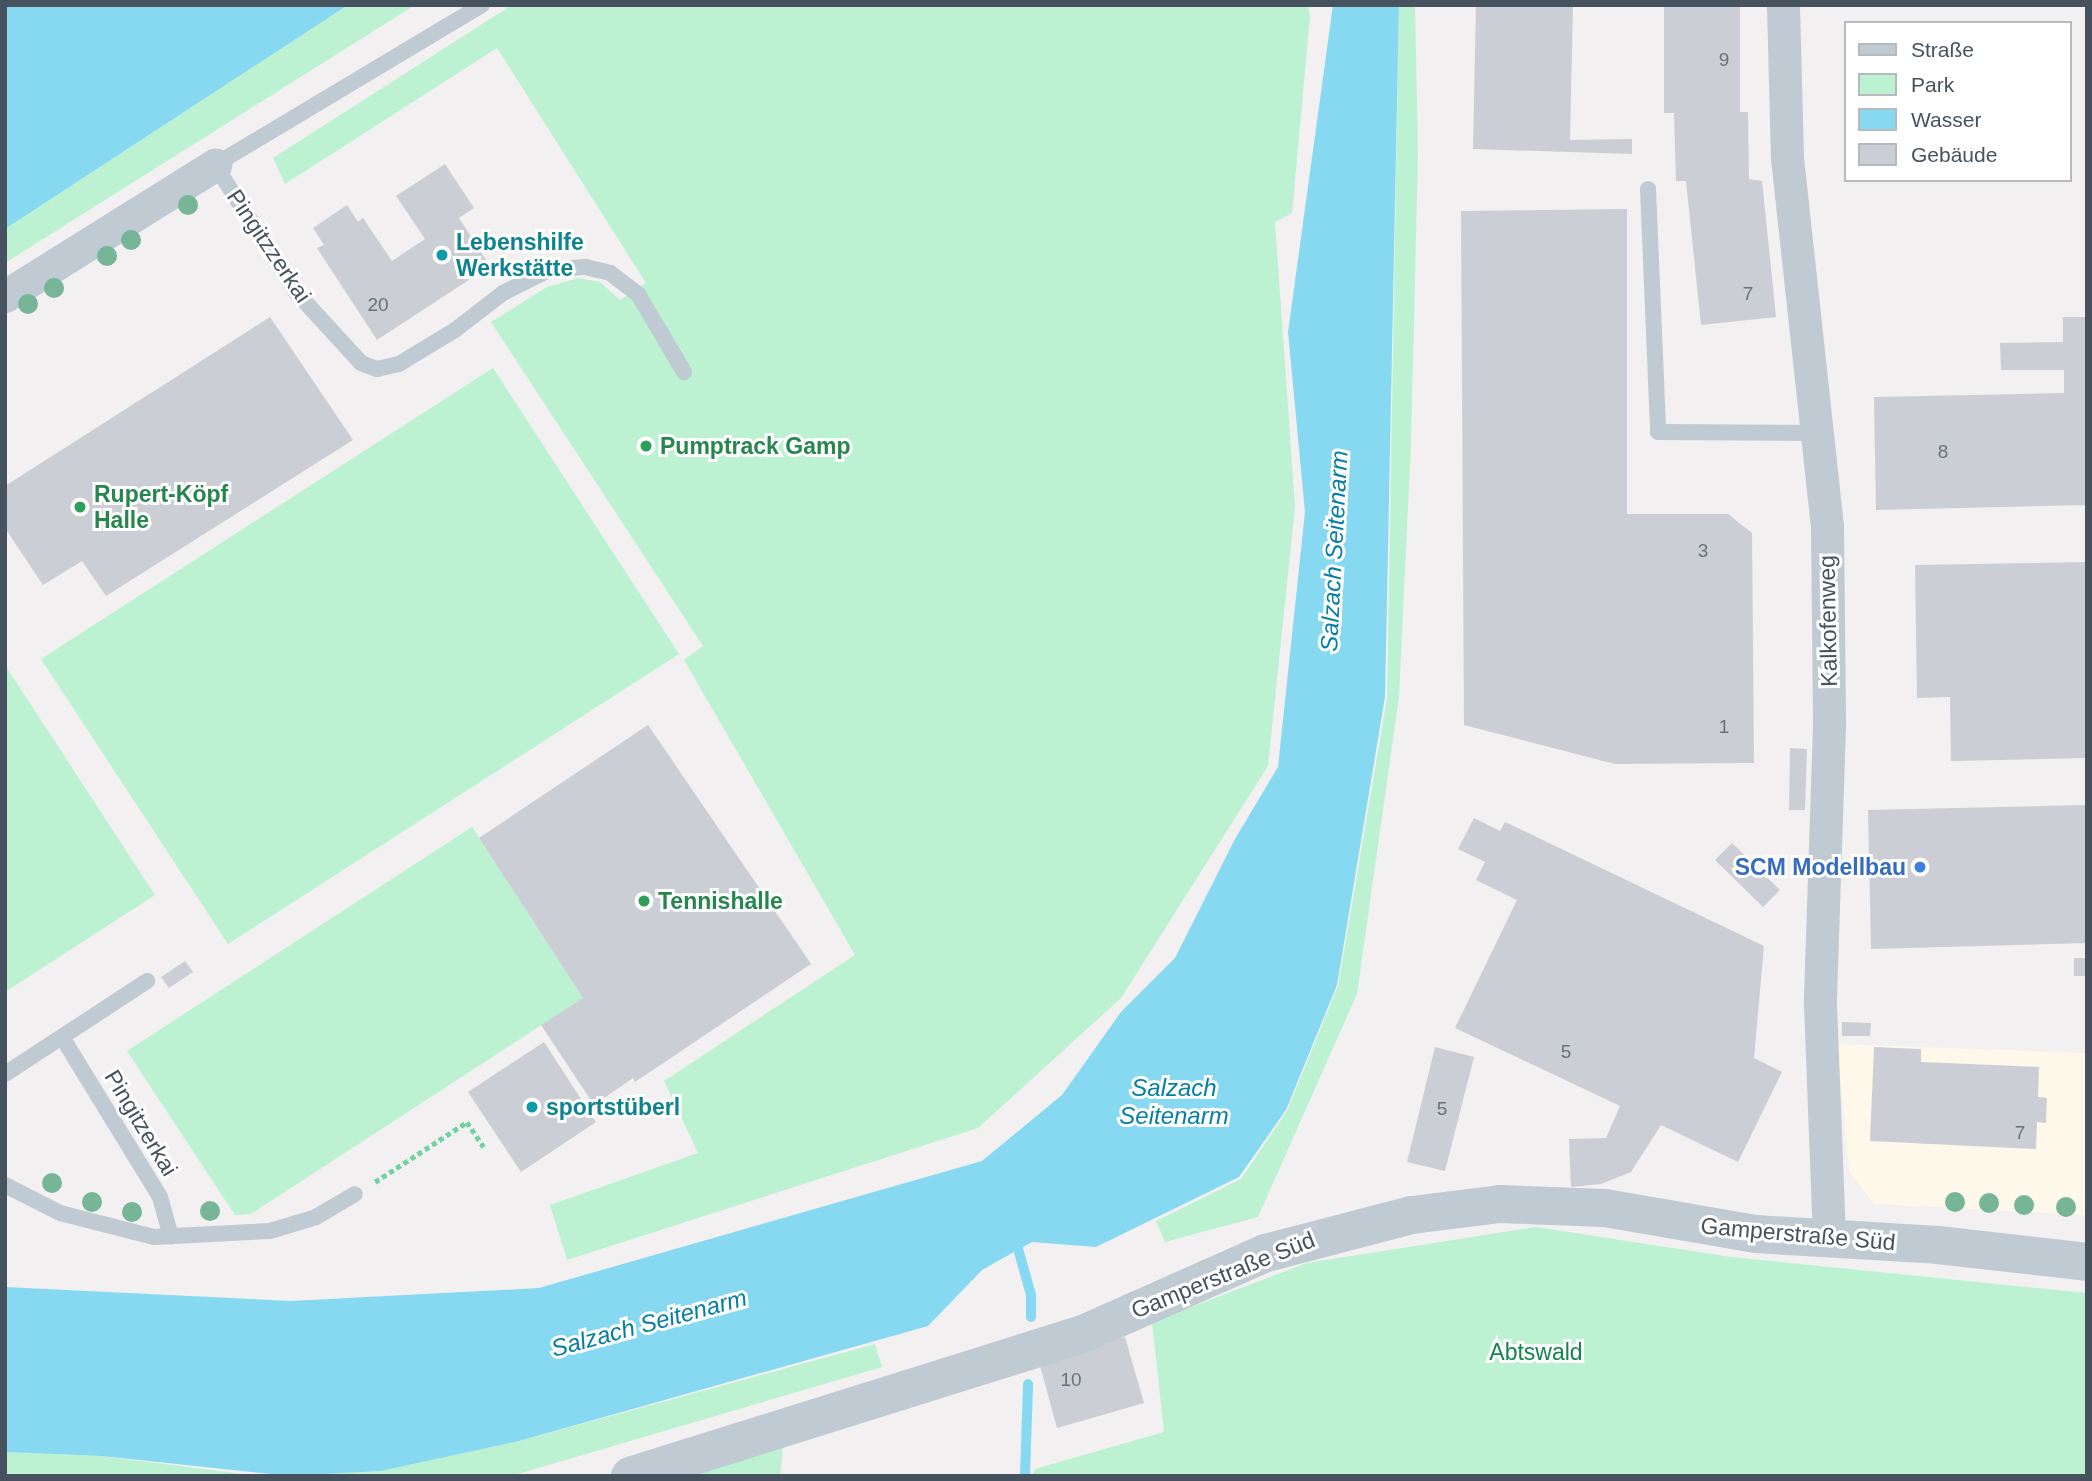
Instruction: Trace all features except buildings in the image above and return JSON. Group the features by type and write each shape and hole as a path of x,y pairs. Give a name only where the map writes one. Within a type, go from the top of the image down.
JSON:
{"street":[{"name":"Kalkofenweg","path":"1783,5 1787,158 1827,527 1829,726 1820,1004 1829,1238"},
{"name":"Pingitzzerkai","path":"5,296 215,165"},
{"name":"Gamperstraße Süd","path":"630,1476 1083,1334 1277,1250 1412,1214 1500,1204 1605,1208 1685,1225 1938,1245 2087,1262"}],"lane":[{"path":"215,165 482,5"},
{"name":"Pingitzzerkai","path":"215,165 296,292 361,363 377,369 399,364 455,330 503,293 549,270 585,267 610,273 638,294 684,372"},
{"path":"1648,189 1658,432 1816,433"},
{"path":"5,1074 147,981"},
{"name":"Pingitzerkai","path":"62,1037 160,1197 171,1237"},
{"path":"5,1185 60,1213 106,1227 171,1237 270,1231 316,1217 355,1195"}],"path":[{"path":"355,1195 467,1122 484,1147"}],"shaded area":[{"path":"1837,1044 2087,1053 2087,1215 1874,1204 1849,1172"}],"green space":[{"path":"348,5 415,5 5,263 5,229"},
{"path":"512,5 1308,5 1310,16 1292,213 1275,222 1295,507 1268,766 1121,998 978,1128 567,1260 550,1205 698,1153 664,1081 855,955 684,660 703,646 491,322 547,287 579,278 600,282 620,300 646,283 497,48 285,184 273,158"},
{"path":"1399,5 1415,5 1418,153 1411,444 1399,697 1357,994 1258,1217 1165,1242 1156,1221 1241,1179 1287,1111 1338,986 1387,698"},
{"path":"493,368 679,654 228,944 41,659"},
{"path":"5,665 155,895 5,992"},
{"path":"472,827 583,998 251,1214 235,1215 127,1051"},
{"name":"Abtswald","path":"1536,1227 1731,1257 2087,1293 2087,1476 1032,1476 1035,1469 1164,1432 1152,1322 1307,1263"},
{"path":"875,1344 882,1367 511,1476 289,1476 381,1471 519,1441"},
{"path":"783,1444 780,1476 682,1476"},
{"path":"5,1452 102,1456 258,1476 5,1476"}],"water":[{"path":"5,5 348,5 5,229"},
{"name":"Salzach Seitenarm","path":"1333,5 1399,5 1385,697 1337,985 1286,1110 1239,1177 1096,1247 1032,1242 982,1270 928,1326 519,1441 381,1471 289,1476 102,1456 5,1452 5,1287 291,1301 539,1288 982,1161 1062,1095 1121,1012 1175,958 1235,839 1278,767 1305,512 1288,332"}],"waterway":[{"path":"1015,1238 1031,1295 1031,1317"},
{"path":"1025,1476 1028,1384"}],"place":[{"name":"Lebenshilfe Werkstätte","path":"442,255"},
{"name":"Pumptrack Gamp","path":"646,446"},
{"name":"Rupert-Köpf Halle","path":"80,507"},
{"name":"SCM Modellbau","path":"1920,867"},
{"name":"Tennishalle","path":"644,901"},
{"name":"sportstüberl","path":"532,1107"}]}
